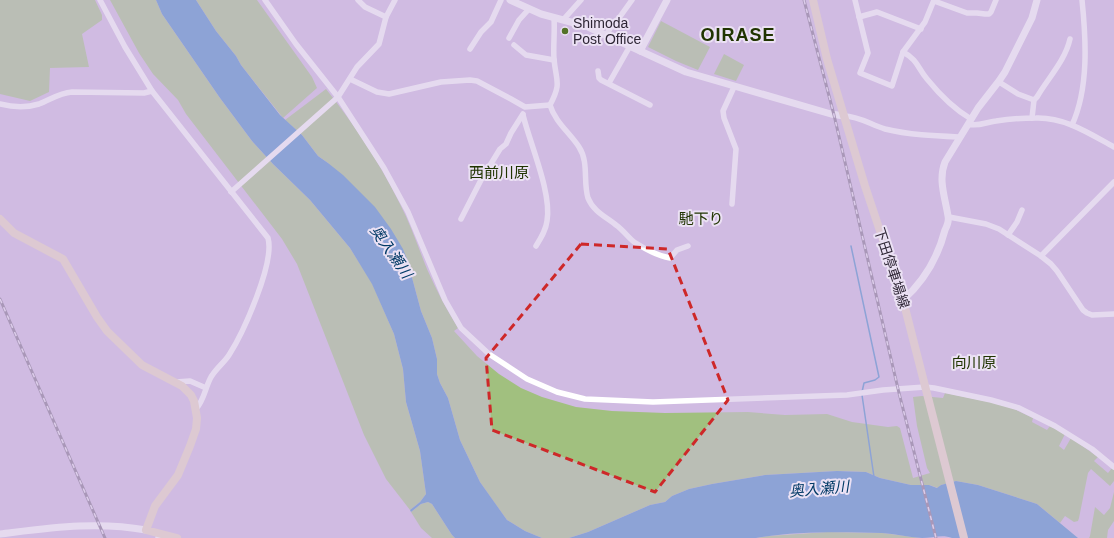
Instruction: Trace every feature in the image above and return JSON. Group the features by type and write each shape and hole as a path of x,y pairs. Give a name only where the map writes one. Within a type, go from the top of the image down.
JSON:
{"main road":[{"name":"下田停車場線","path":"813,0 827,59 844,116 865,186 903,300 964,538"},
{"path":"0,219 14,233 63,259 96,317 107,331 142,364 176,382 191,395 196,409 196,430 180,472 155,506 146,530 159,537 177,538"}],"street":[{"path":"100,0 125,47 152,92 232,191 268,238 270,244 265,272 258,294 229,355 210,377 202,402 196,409"},
{"path":"265,0 337,98 384,168 408,212 445,300 461,328 489,354 527,379 557,392 585,399 653,402 840,395 925,389 991,400 1019,408 1055,426 1092,449 1114,467"},
{"path":"358,0 365,7 386,17"},
{"path":"232,191 337,98 357,67 379,44 386,17 395,0"},
{"path":"470,48 490,22 501,0"},
{"path":"510,0 529,9 554,18 578,24 606,35 686,72 734,87 831,114 852,116 885,129 906,133 960,137"},
{"path":"563,20 581,0"},
{"path":"606,35 632,0"},
{"path":"640,51 667,0"},
{"path":"855,0 868,53 860,73 892,86 903,52 925,22 934,0 967,14 989,14 996,0"},
{"path":"903,300 933,262 944,236 949,217 943,186 942,170 945,162 978,108 999,82 1032,18 1037,0"},
{"path":"1072,125 1080,101 1085,57 1082,0"},
{"path":"509,38 519,20 529,9"},
{"path":"859,17 877,12 920,29"},
{"path":"550,105 558,85 554,60 554,18"},
{"path":"1032,118 1034,100 1057,69 1069,44 1070,38"},
{"path":"514,45 526,55 554,60"},
{"path":"609,83 630,46"},
{"path":"903,52 914,59 923,74 941,95 970,121 977,125 995,121 1032,118 1053,120 1072,125 1114,147"},
{"path":"598,71 599,78 650,106"},
{"path":"350,79 377,92 389,94 449,80 477,81 511,98 525,107 550,105"},
{"path":"999,82 1018,94 1034,100"},
{"path":"732,204 736,149 724,118 723,111 734,87"},
{"path":"0,104 27,106 38,104 64,93 72,92 152,92"},
{"path":"550,105 556,118 580,148 585,163 585,183 588,197 591,204 597,211 618,227 634,242 662,257 670,258 677,250 688,246"},
{"path":"461,219 481,180 500,149 506,144 511,133 528,107"},
{"path":"523,116 536,159 548,211 544,233 536,246"},
{"path":"1041,256 1114,182"},
{"path":"1008,235 1017,222 1022,210"},
{"path":"949,217 986,224 999,229 1051,264 1083,310 1087,313 1092,315 1114,314"},
{"path":"176,382 190,381 206,388"},
{"path":"0,534 76,526 108,525 146,530"}],"highlighted area":[{"path":"581,244 668,249 728,400 655,492 492,430 486,358"}],"green space":[{"path":"0,0 95,0 102,15 102,20 82,34 89,67 50,68 49,92 30,101 0,94"},
{"path":"110,0 156,0 162,14 220,98 252,141 310,200 350,248 372,283 394,334 403,369 406,402 420,451 426,494 420,502 410,510 386,479 364,435 297,264 282,239 186,114 178,100 153,74 139,53"},
{"path":"196,0 257,0 312,77 317,88 283,118 241,65 236,56 216,31"},
{"path":"661,21 710,47 698,70 648,47"},
{"path":"724,54 744,65 736,81 714,74"},
{"path":"326,89 366,144 392,189 408,220 434,284 458,328 454,331 477,356 499,374 521,388 542,397 576,407 612,411 665,413 748,412 785,415 827,414 852,422 888,427 897,426 900,428 913,478 930,473 927,468 917,426 913,397 922,396 943,398 945,393 1012,408 1033,418 1032,422 1047,430 1050,426 1065,434 1059,446 1064,450 1071,438 1098,457 1094,461 1108,473 1112,468 1114,470 1114,481 1110,486 1091,469 1088,473 1079,518 1078,521 1074,522 1065,516 1060,523 1037,504 978,485 956,481 941,485 938,488 929,485 911,485 880,478 866,472 837,471 765,475 689,489 672,496 665,502 650,505 588,532 569,538 542,538 525,531 507,520 494,502 480,482 460,440 448,398 437,374 437,359 432,338 421,311 407,259 328,163 318,156 302,135 285,120"},
{"path":"1114,492 1114,521 1108,530 1107,538 1089,538 1095,507 1104,515 1110,508"},
{"path":"428,502 432,504 455,538 432,538 421,528 411,512 421,504"},
{"path":"827,532 883,533 921,538 756,538"}],"water":[{"name":"奥入瀬川","path":"156,0 196,0 216,31 280,115 302,135 318,156 343,175 375,207 391,229 407,259 421,311 432,338 437,359 437,374 448,398 460,440 480,482 507,520 525,531 542,538 455,538 432,504 428,502 421,504 411,512 410,510 420,502 426,494 420,451 406,402 403,369 394,334 372,284 350,248 310,200 252,141 220,98 162,14"},
{"name":"奥入瀬川","path":"837,471 866,472 880,478 911,485 929,485 937,488 941,485 956,481 978,485 1037,504 1078,538 952,538 941,536 922,538 882,533 835,532 787,534 756,538 569,538 588,532 650,505 665,502 672,496 689,489 765,475"}],"waterway":[{"path":"851,246 879,377 875,380 864,383 862,392"},
{"path":"862,395 874,477"}],"railway":[{"path":"804,0 834,115 899,393 936,538"},
{"path":"0,299 105,538"}],"place":[{"name":"Shimoda Post Office","path":"565,31"}],"district":[{"name":"OIRASE","path":"738,35"},
{"name":"西前川原","path":"499,173"},
{"name":"馳下り","path":"701,219"},
{"name":"向川原","path":"974,363"}]}
